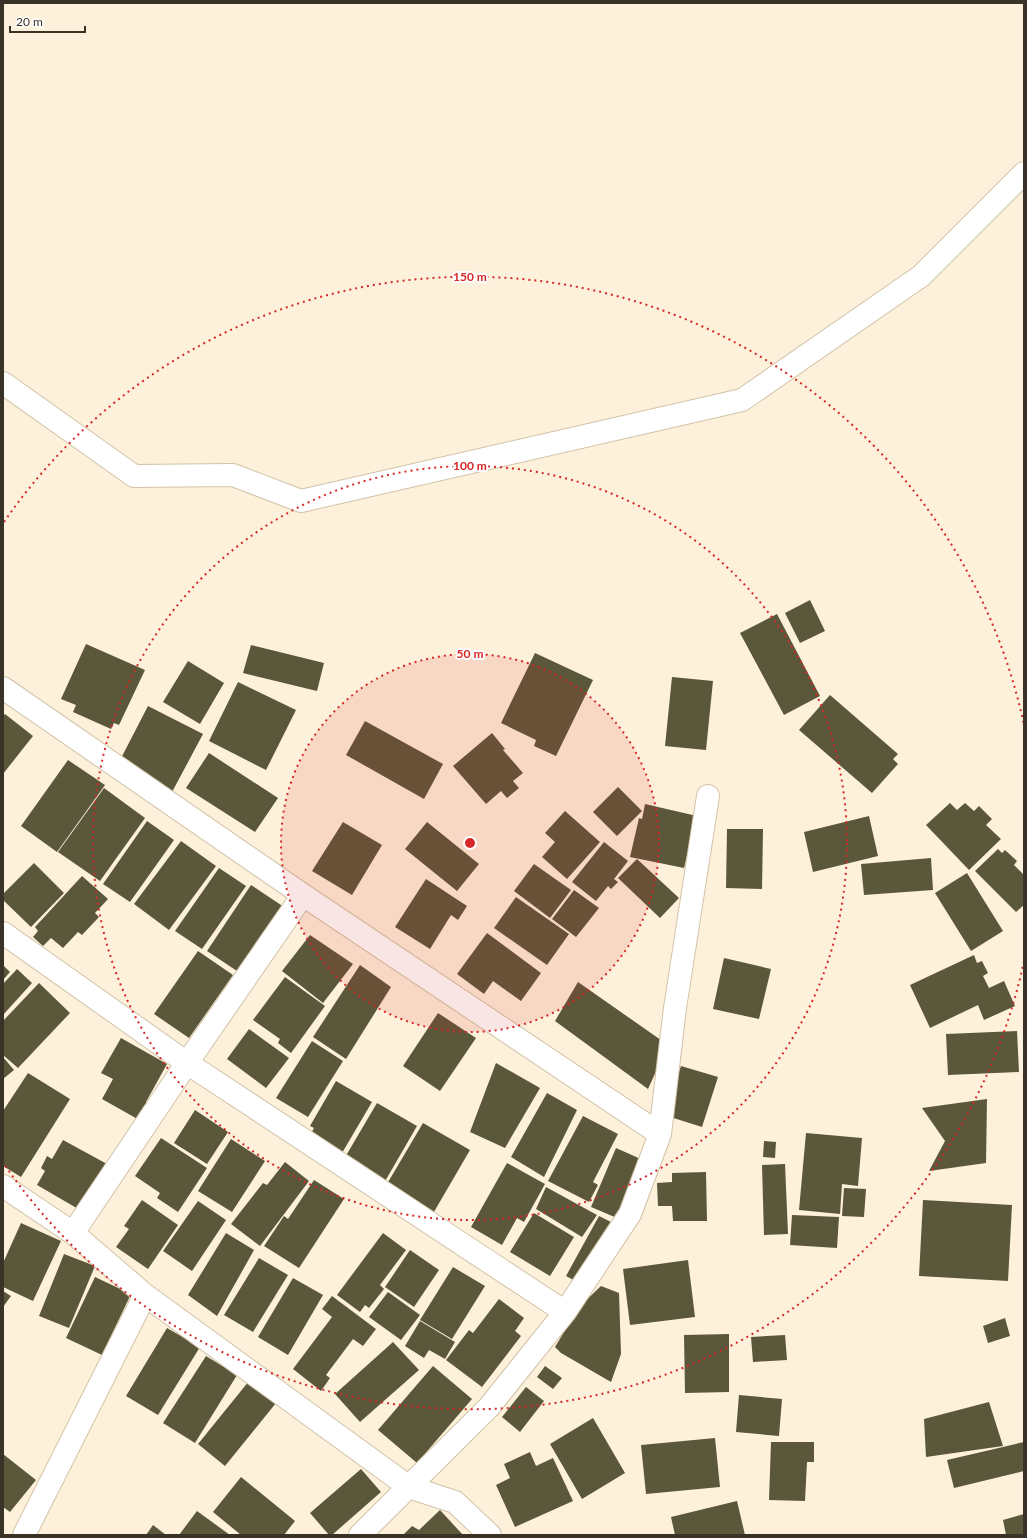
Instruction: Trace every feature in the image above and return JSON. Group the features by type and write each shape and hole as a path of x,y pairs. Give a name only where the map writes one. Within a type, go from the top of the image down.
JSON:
{"street":[{"path":"3,383 134,476 233,476 301,501 742,400 921,276 1024,173"},
{"path":"3,688 303,895 660,1134"},
{"path":"360,1535 489,1407 565,1312 630,1214 660,1134 675,1008 708,796"},
{"path":"73,1233 187,1063 303,895"},
{"path":"3,933 187,1063 565,1312"},
{"path":"3,1186 73,1233 145,1295 409,1487 455,1502 490,1535"},
{"path":"24,1535 145,1295"}],"building":[{"path":"810,600 825,631 800,643 785,613"},
{"path":"777,614 820,696 784,715 740,633"},
{"path":"86,644 145,670 119,725 114,723 111,729 73,712 76,705 61,699"},
{"path":"251,645 324,663 317,691 243,673"},
{"path":"535,653 593,680 556,756 534,746 536,740 501,723"},
{"path":"188,661 224,683 200,724 163,702"},
{"path":"672,677 713,681 706,750 665,746"},
{"path":"238,682 296,710 266,770 209,741"},
{"path":"830,695 898,754 893,759 898,764 872,793 799,730"},
{"path":"148,706 203,734 171,794 117,766"},
{"path":"5,714 33,736 3,774 3,716"},
{"path":"365,721 443,764 424,799 346,755"},
{"path":"492,733 505,749 503,750 523,773 513,781 519,788 507,798 501,791 486,804 453,766"},
{"path":"209,753 278,798 255,832 186,788"},
{"path":"68,760 105,785 57,852 21,826"},
{"path":"618,787 642,811 617,836 593,812"},
{"path":"104,788 145,818 100,881 58,852"},
{"path":"950,803 957,810 965,803 974,811 979,806 992,819 986,825 1001,839 969,870 926,825"},
{"path":"645,804 697,816 684,868 630,857 639,818 642,819"},
{"path":"565,811 600,842 567,879 542,857 555,842 545,833"},
{"path":"869,816 878,856 813,872 804,832"},
{"path":"147,821 174,840 130,902 103,884"},
{"path":"343,822 382,845 352,895 312,871"},
{"path":"427,822 479,864 457,891 405,849"},
{"path":"727,829 763,829 762,889 726,888"},
{"path":"181,841 216,866 169,930 134,904"},
{"path":"604,842 628,861 614,879 618,882 611,889 608,886 596,901 572,882"},
{"path":"998,849 1002,853 1005,850 1017,861 1014,865 1024,875 1024,905 1016,912 975,871"},
{"path":"931,858 933,890 864,895 861,864"},
{"path":"637,859 679,898 660,918 618,878"},
{"path":"34,863 64,893 31,927 3,900 3,894"},
{"path":"534,864 571,890 550,918 514,891"},
{"path":"219,868 246,886 202,949 175,931"},
{"path":"967,873 1003,931 971,951 935,893"},
{"path":"82,876 108,899 95,913 99,917 82,935 78,932 63,948 51,938 43,946 33,937 38,931 35,927"},
{"path":"426,879 467,906 458,920 451,915 430,949 395,927"},
{"path":"251,885 284,907 240,973 207,951"},
{"path":"574,890 599,908 576,937 552,919"},
{"path":"516,897 569,934 547,965 494,928"},
{"path":"487,933 541,973 521,1001 493,981 484,994 457,974"},
{"path":"310,935 353,964 323,1003 282,971"},
{"path":"198,951 233,975 189,1038 154,1014"},
{"path":"974,955 977,963 982,961 988,973 983,976 989,988 1004,981 1015,1006 984,1020 978,1005 930,1028 910,985"},
{"path":"724,958 771,969 759,1019 713,1009"},
{"path":"3,965 10,972 3,980"},
{"path":"360,965 391,987 346,1059 313,1037"},
{"path":"17,969 32,983 3,1015 3,984"},
{"path":"285,977 325,1006 291,1053 278,1043 280,1039 253,1020"},
{"path":"578,982 668,1045 648,1089 555,1021"},
{"path":"39,983 70,1013 18,1068 3,1055 3,1021"},
{"path":"438,1013 476,1038 440,1091 403,1066"},
{"path":"249,1029 289,1058 266,1088 227,1059"},
{"path":"1017,1031 1019,1072 948,1075 946,1034"},
{"path":"121,1038 167,1064 146,1102 151,1104 141,1121 102,1099 113,1079 101,1073"},
{"path":"312,1041 343,1061 308,1117 276,1098"},
{"path":"3,1057 14,1070 3,1079"},
{"path":"496,1063 540,1088 505,1148 470,1132"},
{"path":"681,1066 718,1077 702,1127 664,1115"},
{"path":"28,1073 70,1099 21,1177 3,1166 3,1111"},
{"path":"336,1081 372,1102 342,1153 310,1135 314,1128 310,1126"},
{"path":"547,1093 577,1110 544,1177 511,1157"},
{"path":"987,1099 986,1163 929,1171 945,1141 922,1108"},
{"path":"377,1103 417,1126 384,1183 344,1159"},
{"path":"195,1110 228,1132 207,1164 174,1143"},
{"path":"583,1116 618,1134 593,1182 598,1185 589,1202 548,1181"},
{"path":"423,1123 470,1150 431,1217 384,1189"},
{"path":"806,1133 862,1138 858,1186 842,1184 840,1214 799,1210"},
{"path":"161,1138 207,1168 178,1212 157,1198 160,1193 135,1176"},
{"path":"231,1139 265,1161 232,1212 198,1191"},
{"path":"63,1140 107,1164 80,1210 37,1185 45,1171 41,1168 47,1156 52,1159"},
{"path":"764,1141 776,1142 775,1158 763,1157"},
{"path":"616,1148 643,1160 617,1218 591,1207"},
{"path":"285,1162 309,1181 260,1246 231,1224 263,1183 267,1185"},
{"path":"507,1163 545,1184 524,1222 517,1218 502,1245 471,1227"},
{"path":"785,1164 788,1234 764,1235 762,1165"},
{"path":"706,1172 707,1221 673,1221 672,1206 658,1206 657,1183 672,1182 672,1173"},
{"path":"314,1180 344,1199 299,1268 264,1246 284,1216 288,1219"},
{"path":"546,1187 597,1215 582,1237 536,1209"},
{"path":"844,1188 866,1189 864,1217 842,1216"},
{"path":"142,1200 178,1225 148,1269 116,1247 129,1229 124,1226"},
{"path":"923,1200 1012,1205 1008,1281 919,1276"},
{"path":"198,1201 226,1220 192,1271 163,1251"},
{"path":"534,1213 574,1237 550,1276 510,1252"},
{"path":"792,1215 839,1217 837,1248 790,1245"},
{"path":"599,1216 615,1224 581,1284 566,1276"},
{"path":"21,1223 61,1241 33,1301 3,1287 3,1263"},
{"path":"226,1233 254,1250 217,1316 188,1295"},
{"path":"383,1233 406,1250 380,1285 384,1289 369,1308 365,1305 360,1312 337,1295"},
{"path":"410,1250 439,1270 414,1307 385,1287"},
{"path":"64,1254 95,1266 69,1328 39,1316"},
{"path":"259,1258 288,1275 253,1332 224,1315"},
{"path":"688,1260 695,1317 630,1325 623,1269"},
{"path":"453,1267 485,1286 452,1339 420,1320"},
{"path":"95,1277 131,1294 102,1355 66,1338"},
{"path":"293,1278 323,1295 288,1355 258,1337"},
{"path":"601,1286 619,1293 621,1354 611,1382 561,1353 555,1347 579,1307"},
{"path":"3,1291 11,1296 3,1307"},
{"path":"388,1292 420,1315 401,1340 369,1317"},
{"path":"332,1296 376,1329 363,1346 353,1339 326,1375 330,1378 321,1391 293,1369 332,1317 322,1309"},
{"path":"499,1299 524,1318 515,1331 521,1336 482,1387 446,1360 469,1330 473,1333"},
{"path":"1005,1318 1010,1336 988,1343 983,1326"},
{"path":"420,1321 455,1342 445,1359 429,1350 424,1358 405,1346"},
{"path":"167,1328 200,1347 158,1415 126,1396"},
{"path":"729,1334 729,1392 685,1393 684,1335"},
{"path":"785,1335 787,1360 753,1362 751,1337"},
{"path":"393,1342 419,1370 360,1422 335,1394"},
{"path":"206,1356 237,1375 195,1443 163,1423"},
{"path":"433,1366 472,1399 417,1463 378,1430"},
{"path":"545,1366 562,1378 553,1389 537,1377"},
{"path":"249,1381 276,1403 225,1466 198,1444"},
{"path":"526,1387 544,1401 520,1432 502,1417"},
{"path":"739,1395 782,1399 779,1436 736,1432"},
{"path":"989,1402 1003,1446 926,1457 924,1419"},
{"path":"593,1418 625,1473 582,1499 550,1444"},
{"path":"715,1438 720,1487 646,1494 641,1445"},
{"path":"771,1442 814,1442 814,1462 807,1462 805,1501 769,1500"},
{"path":"1024,1442 1024,1471 954,1488 947,1460"},
{"path":"530,1452 536,1466 553,1458 573,1501 515,1527 496,1485 510,1478 504,1464"},
{"path":"3,1454 36,1480 10,1512 3,1507"},
{"path":"361,1469 381,1492 332,1535 329,1535 310,1513"},
{"path":"241,1477 295,1521 284,1535 241,1535 213,1512"},
{"path":"737,1501 745,1535 675,1535 671,1517"},
{"path":"440,1510 463,1535 403,1535 412,1526 419,1530"},
{"path":"197,1511 230,1535 179,1535"},
{"path":"1024,1514 1024,1535 1006,1535 1003,1520"},
{"path":"153,1525 166,1535 146,1535"}]}
